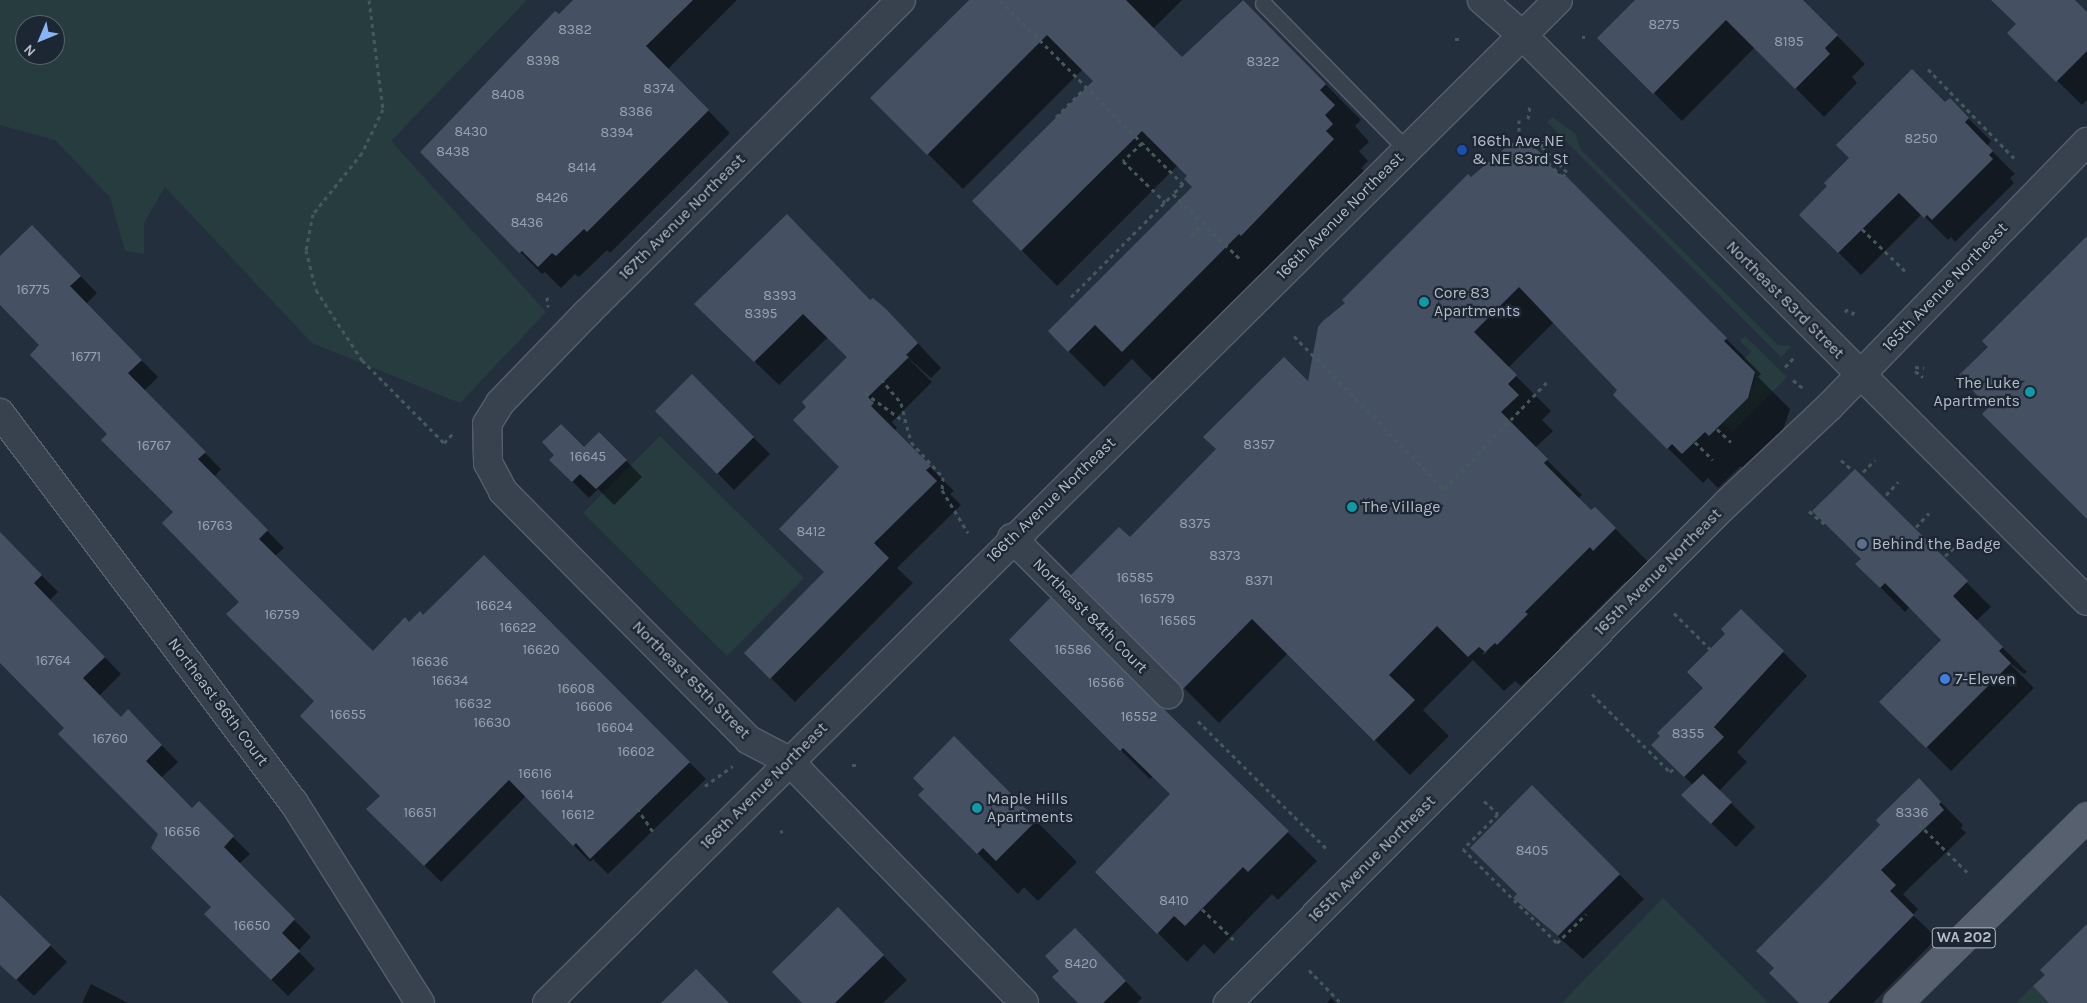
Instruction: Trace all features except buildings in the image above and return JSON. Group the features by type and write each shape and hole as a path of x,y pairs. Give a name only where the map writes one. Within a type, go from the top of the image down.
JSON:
{"main road":[{"name":"WA 202","path":"1898,1003 2087,817"}],"street":[{"name":"167th Avenue Northeast","path":"485,446 487,424 500,403 901,0"},
{"name":"Northeast 83rd Street","path":"1482,0 1523,36 2087,601"},
{"name":"166th Avenue Northeast","path":"547,1003 1012,538 1558,0"},
{"name":"165th Avenue Northeast","path":"1228,1003 1726,504 1860,374 2087,142"},
{"name":"Northeast 86th Court","path":"0,412 294,803 420,1003"},
{"name":"Northeast 85th Street","path":"485,446 488,463 503,491 749,740 789,762 1024,1003"},
{"name":"Northeast 84th Court","path":"1012,538 1168,694"}],"lane":[{"path":"1263,3 1407,150"}],"path":[{"path":"369,0 383,109 362,153 313,214 306,250 316,290 362,360 444,443"},
{"path":"1000,0 1182,184 1070,297"},
{"path":"1454,39 1462,39"},
{"path":"1928,69 2016,160"},
{"path":"1056,117 1086,87"},
{"path":"1528,119 1530,104"},
{"path":"1519,120 1519,143 1537,152 1562,177 1567,172 1542,147 1542,141 1549,134"},
{"path":"1142,144 1124,161 1164,202"},
{"path":"1173,194 1240,260"},
{"path":"1191,236 1203,223"},
{"path":"1862,229 1905,271"},
{"path":"1845,312 1848,307"},
{"path":"1852,315 1855,309"},
{"path":"1294,336 1444,489 1547,382"},
{"path":"1784,368 1802,349"},
{"path":"1923,376 1915,369 1924,368"},
{"path":"881,379 901,403 912,442 943,476 942,490 968,533"},
{"path":"1793,380 1806,390"},
{"path":"865,393 905,422"},
{"path":"1717,429 1730,442"},
{"path":"1695,442 1713,460"},
{"path":"1841,460 1851,469"},
{"path":"1863,472 1875,460"},
{"path":"1886,495 1898,482"},
{"path":"1809,511 1828,526"},
{"path":"1916,527 1929,513"},
{"path":"1946,556 1958,543"},
{"path":"1674,613 1710,649"},
{"path":"1592,694 1670,772 1674,768"},
{"path":"1198,721 1326,848"},
{"path":"705,786 724,775 735,764"},
{"path":"852,765 857,766"},
{"path":"1484,801 1498,814 1463,849 1556,943 1586,914"},
{"path":"637,808 654,833"},
{"path":"1919,824 1968,873"},
{"path":"1202,909 1234,940"},
{"path":"1309,970 1341,1003"}],"green space":[{"path":"0,0 527,0 391,141 546,312 460,403 312,343 165,187 144,223 144,254 125,251 110,197 55,140 0,125"},
{"path":"1552,117 1575,133 1581,150 1778,345 1792,346 1781,357 1547,122"},
{"path":"1745,336 1787,377 1733,432 1723,423 1748,398 1755,380 1755,372 1744,359 1751,352 1740,341"},
{"path":"660,436 804,578 727,656 583,513"},
{"path":"1663,898 1769,1003 1562,1003"},
{"path":"2033,986 2049,1003 2016,1003"}],"place":[{"name":"166th Ave NE & NE 83rd St","path":"1462,150"},
{"name":"Core 83 Apartments","path":"1424,302"},
{"name":"The Luke Apartments","path":"2030,392"},
{"name":"The Village","path":"1352,507"},
{"name":"Behind the Badge","path":"1862,544"},
{"name":"7-Eleven","path":"1945,679"},
{"name":"Maple Hills Apartments","path":"977,808"}]}
